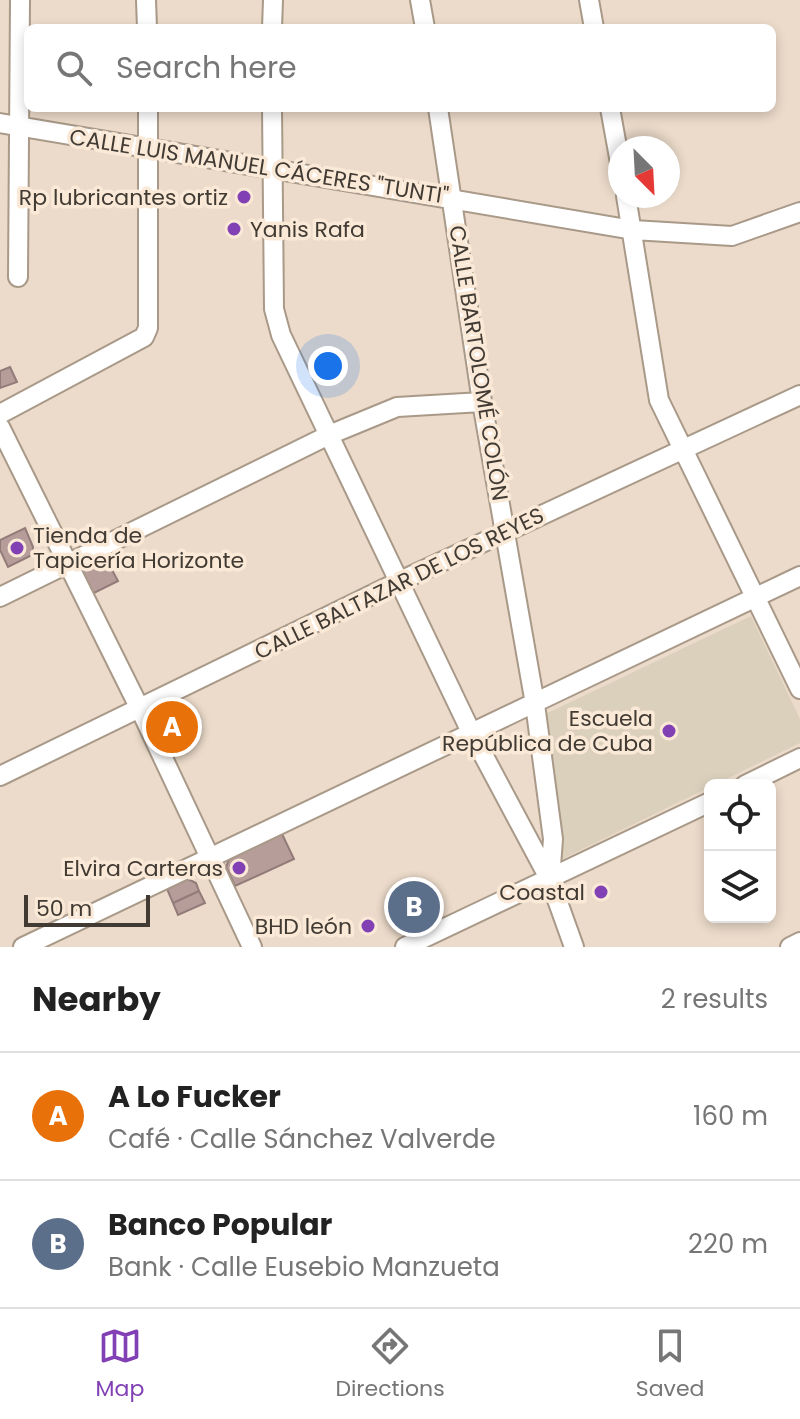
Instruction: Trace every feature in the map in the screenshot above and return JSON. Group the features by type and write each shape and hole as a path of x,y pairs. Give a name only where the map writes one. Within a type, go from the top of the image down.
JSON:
{"street":[{"path":"18,277 20,0"},
{"path":"146,0 147,24"},
{"path":"272,24 273,0"},
{"path":"420,0 424,24"},
{"path":"589,0 593,24"},
{"path":"0,414 136,343 148,328 148,112"},
{"path":"272,112 277,324 471,732 550,880"},
{"name":"CALLE BARTOLOMÉ COLÓN","path":"439,112 482,402 535,704 553,839 550,880 574,947"},
{"path":"611,112 615,136"},
{"name":"CALLE LUIS MANUEL CÁCERES \"TUNTI\"","path":"0,123 633,230 732,236 800,212"},
{"path":"628,208 659,400 800,689"},
{"name":"CALLE BALTAZAR DE LOS REYES","path":"0,776 400,581 800,395"},
{"path":"0,597 329,435 397,407 482,402"},
{"path":"0,427 140,709 252,947"},
{"path":"23,947 800,576"},
{"path":"757,779 800,758"},
{"path":"405,947 704,805"},
{"path":"790,947 800,942"}],"shaded area":[{"name":"Escuela República de Cuba","path":"751,616 800,719 800,743 726,779 704,779 704,790 556,862 537,718"}],"building":[{"path":"10,367 17,382 0,388 0,371"},
{"name":"Tienda de Tapicería Horizonte","path":"25,528 33,547 32,555 8,567 0,550 0,540"},
{"path":"105,557 118,581 92,594 81,573 83,567"},
{"path":"176,704 181,716 158,727 154,719 156,713"},
{"path":"181,716 186,726 163,738 158,727"},
{"path":"282,834 294,859 235,886 226,867 229,859"},
{"path":"188,879 196,883 199,891 173,903 167,889"},
{"path":"199,891 205,903 178,915 173,903"}],"place":[{"name":"Rp lubricantes ortiz","path":"244,197"},
{"name":"Yanis Rafa","path":"234,229"},
{"name":"Tienda de Tapicería Horizonte","path":"17,548"},
{"name":"A Lo Fucker","path":"172,727"},
{"name":"Escuela República de Cuba","path":"669,731"},
{"name":"Elvira Carteras","path":"239,868"},
{"name":"Coastal","path":"601,892"},
{"name":"Banco Popular","path":"414,907"},
{"name":"BHD león","path":"368,926"}]}
